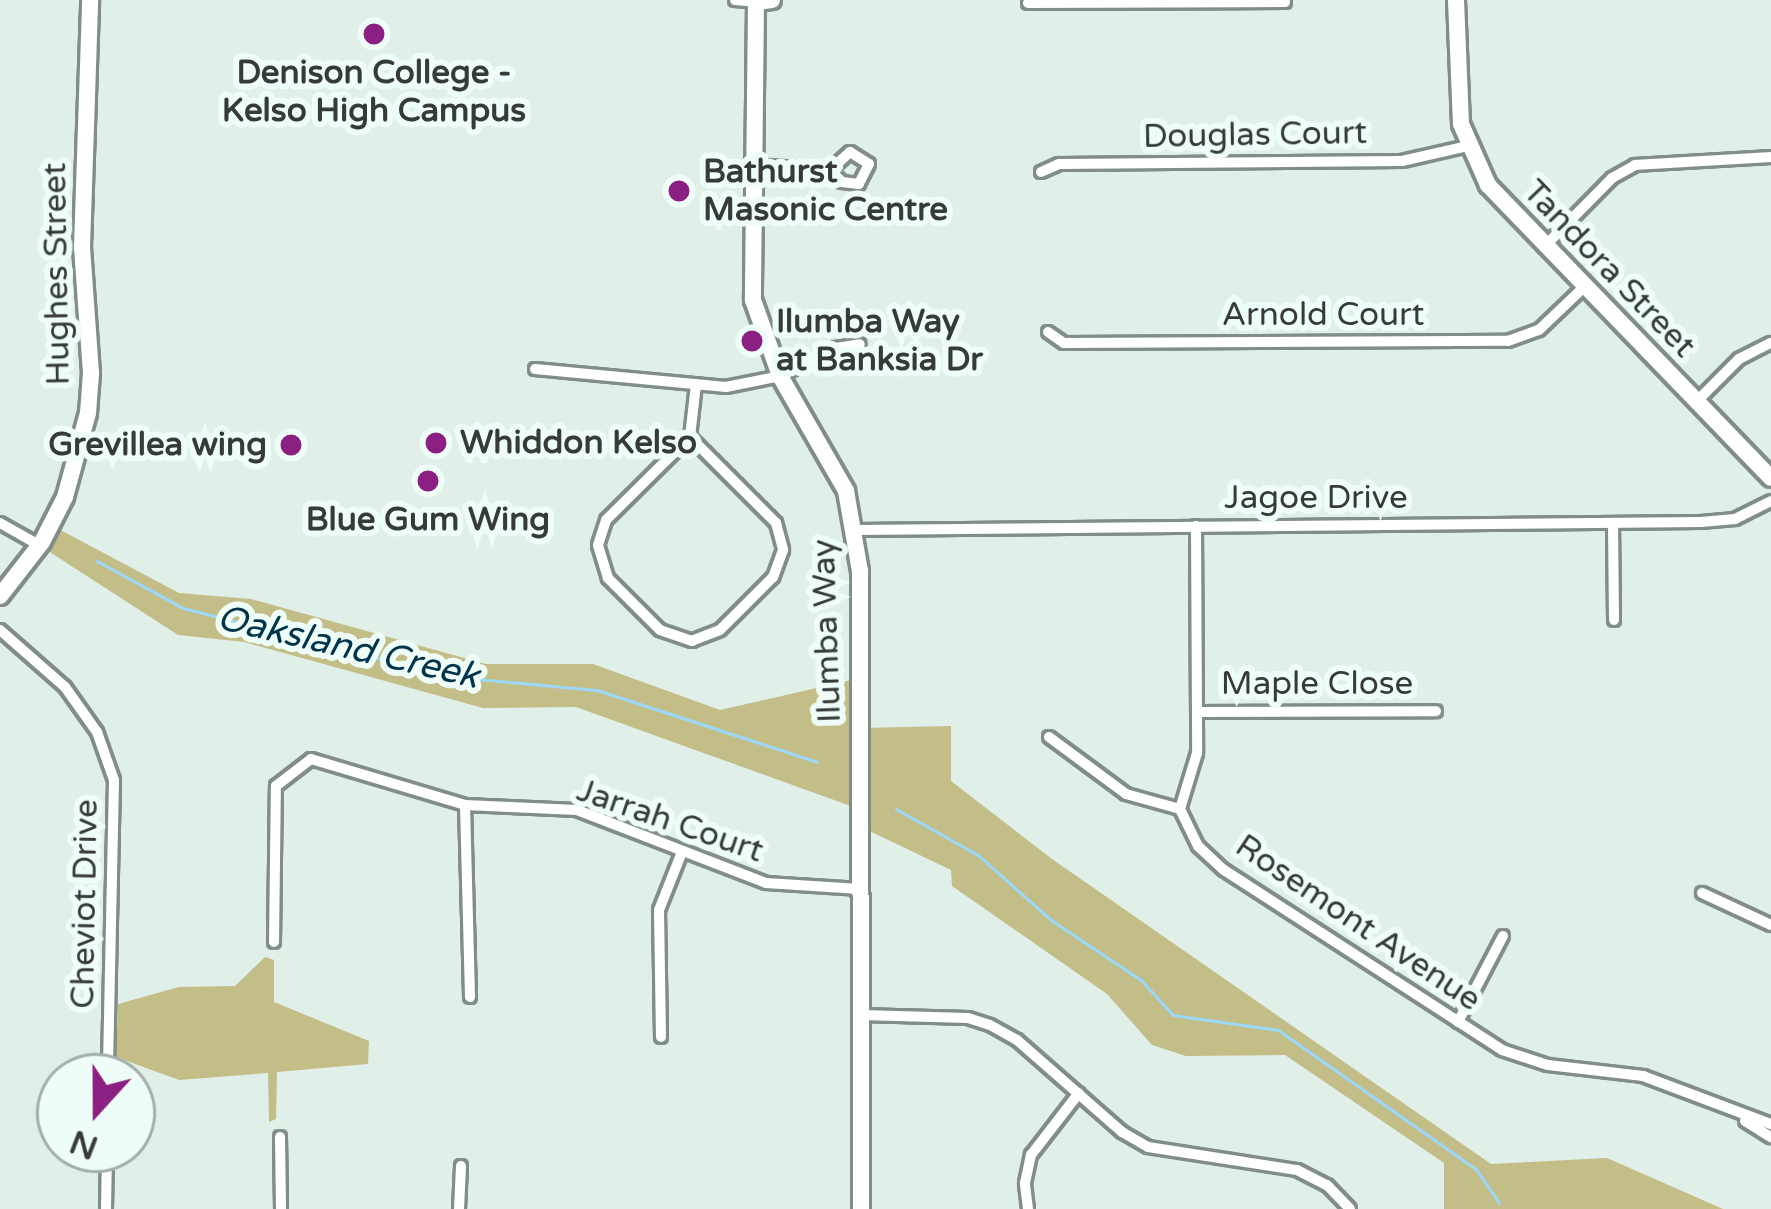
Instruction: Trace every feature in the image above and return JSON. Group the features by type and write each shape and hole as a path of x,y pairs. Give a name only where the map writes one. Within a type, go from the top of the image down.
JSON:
{"street":[{"name":"Hughes Street","path":"0,596 39,545 75,470 90,388 82,247 90,0"},
{"path":"735,0 764,1"},
{"name":"Tandora Street","path":"1456,0 1459,110 1468,146 1497,197 1771,478"},
{"name":"Ilumba Way","path":"764,1 754,165 753,301 780,376 836,470 856,530 861,1209"},
{"path":"1028,3 1285,2"},
{"name":"Douglas Court","path":"1041,172 1059,164 1402,161 1468,146"},
{"path":"1544,247 1612,178 1635,165 1771,157"},
{"path":"754,165 830,170"},
{"name":"Arnold Court","path":"1048,332 1064,343 1508,341 1539,330 1583,288"},
{"path":"1696,402 1739,359 1771,343"},
{"path":"535,369 726,387 780,376 836,348 860,344"},
{"path":"690,436 776,523 783,550 773,577 747,604 720,630 692,641 660,630 608,578 598,545 606,520 690,436 696,384"},
{"name":"Jagoe Drive","path":"856,530 1726,520 1771,501"},
{"path":"0,523 39,545"},
{"path":"1613,523 1614,620"},
{"path":"1049,737 1126,794 1180,809 1197,753 1196,526"},
{"name":"Cheviot Drive","path":"0,630 65,687 97,732 114,780 108,1053"},
{"name":"Maple Close","path":"1198,712 1436,711"},
{"name":"Jarrah Court","path":"274,942 276,786 296,766 311,759 465,805 577,810 766,883 860,890"},
{"path":"465,805 470,997"},
{"name":"Rosemont Avenue","path":"1180,809 1198,846 1224,870 1457,1022 1524,1058 1643,1076 1771,1124"},
{"path":"662,1037 659,910 682,852"},
{"path":"1702,893 1771,926"},
{"path":"1457,1022 1503,936"},
{"path":"861,1015 968,1018 990,1024 1017,1040 1148,1148 1297,1170 1327,1185 1350,1209"},
{"path":"1028,1209 1031,1155 1079,1094"},
{"name":"Rosemont Avenue","path":"1732,1112 1771,1137"},
{"path":"280,1137 280,1209"},
{"path":"458,1209 461,1166"},
{"path":"106,1209 107,1173"}],"shaded area":[{"path":"51,525 179,593 251,599 486,664 593,664 720,710 860,678 861,728 951,726 951,781 1052,859 1491,1164 1607,1158 1723,1209 1444,1209 1444,1163 1285,1055 1186,1056 1152,1045 1107,994 952,886 951,870 861,827 859,809 576,707 483,708 244,642 178,635 39,545"},
{"path":"265,957 274,960 274,1002 369,1041 368,1064 277,1072 276,1119 269,1122 268,1073 179,1080 156,1072 156,1053 116,1053 118,1004 179,987 235,986"}],"waterway":[{"name":"Oaksland Creek","path":"97,561 183,608 445,676 597,690 817,762"},
{"name":"Oaksland Creek","path":"896,809 978,855 1051,920 1141,980 1173,1015 1278,1030 1476,1169 1499,1203"}],"place":[{"name":"Denison College - Kelso High Campus","path":"374,34"},
{"name":"Bathurst Masonic Centre","path":"679,191"},
{"name":"Ilumba Way at Banksia Dr","path":"752,341"},
{"name":"Whiddon Kelso","path":"436,443"},
{"name":"Grevillea wing","path":"291,445"},
{"name":"Blue Gum Wing","path":"428,481"}]}
